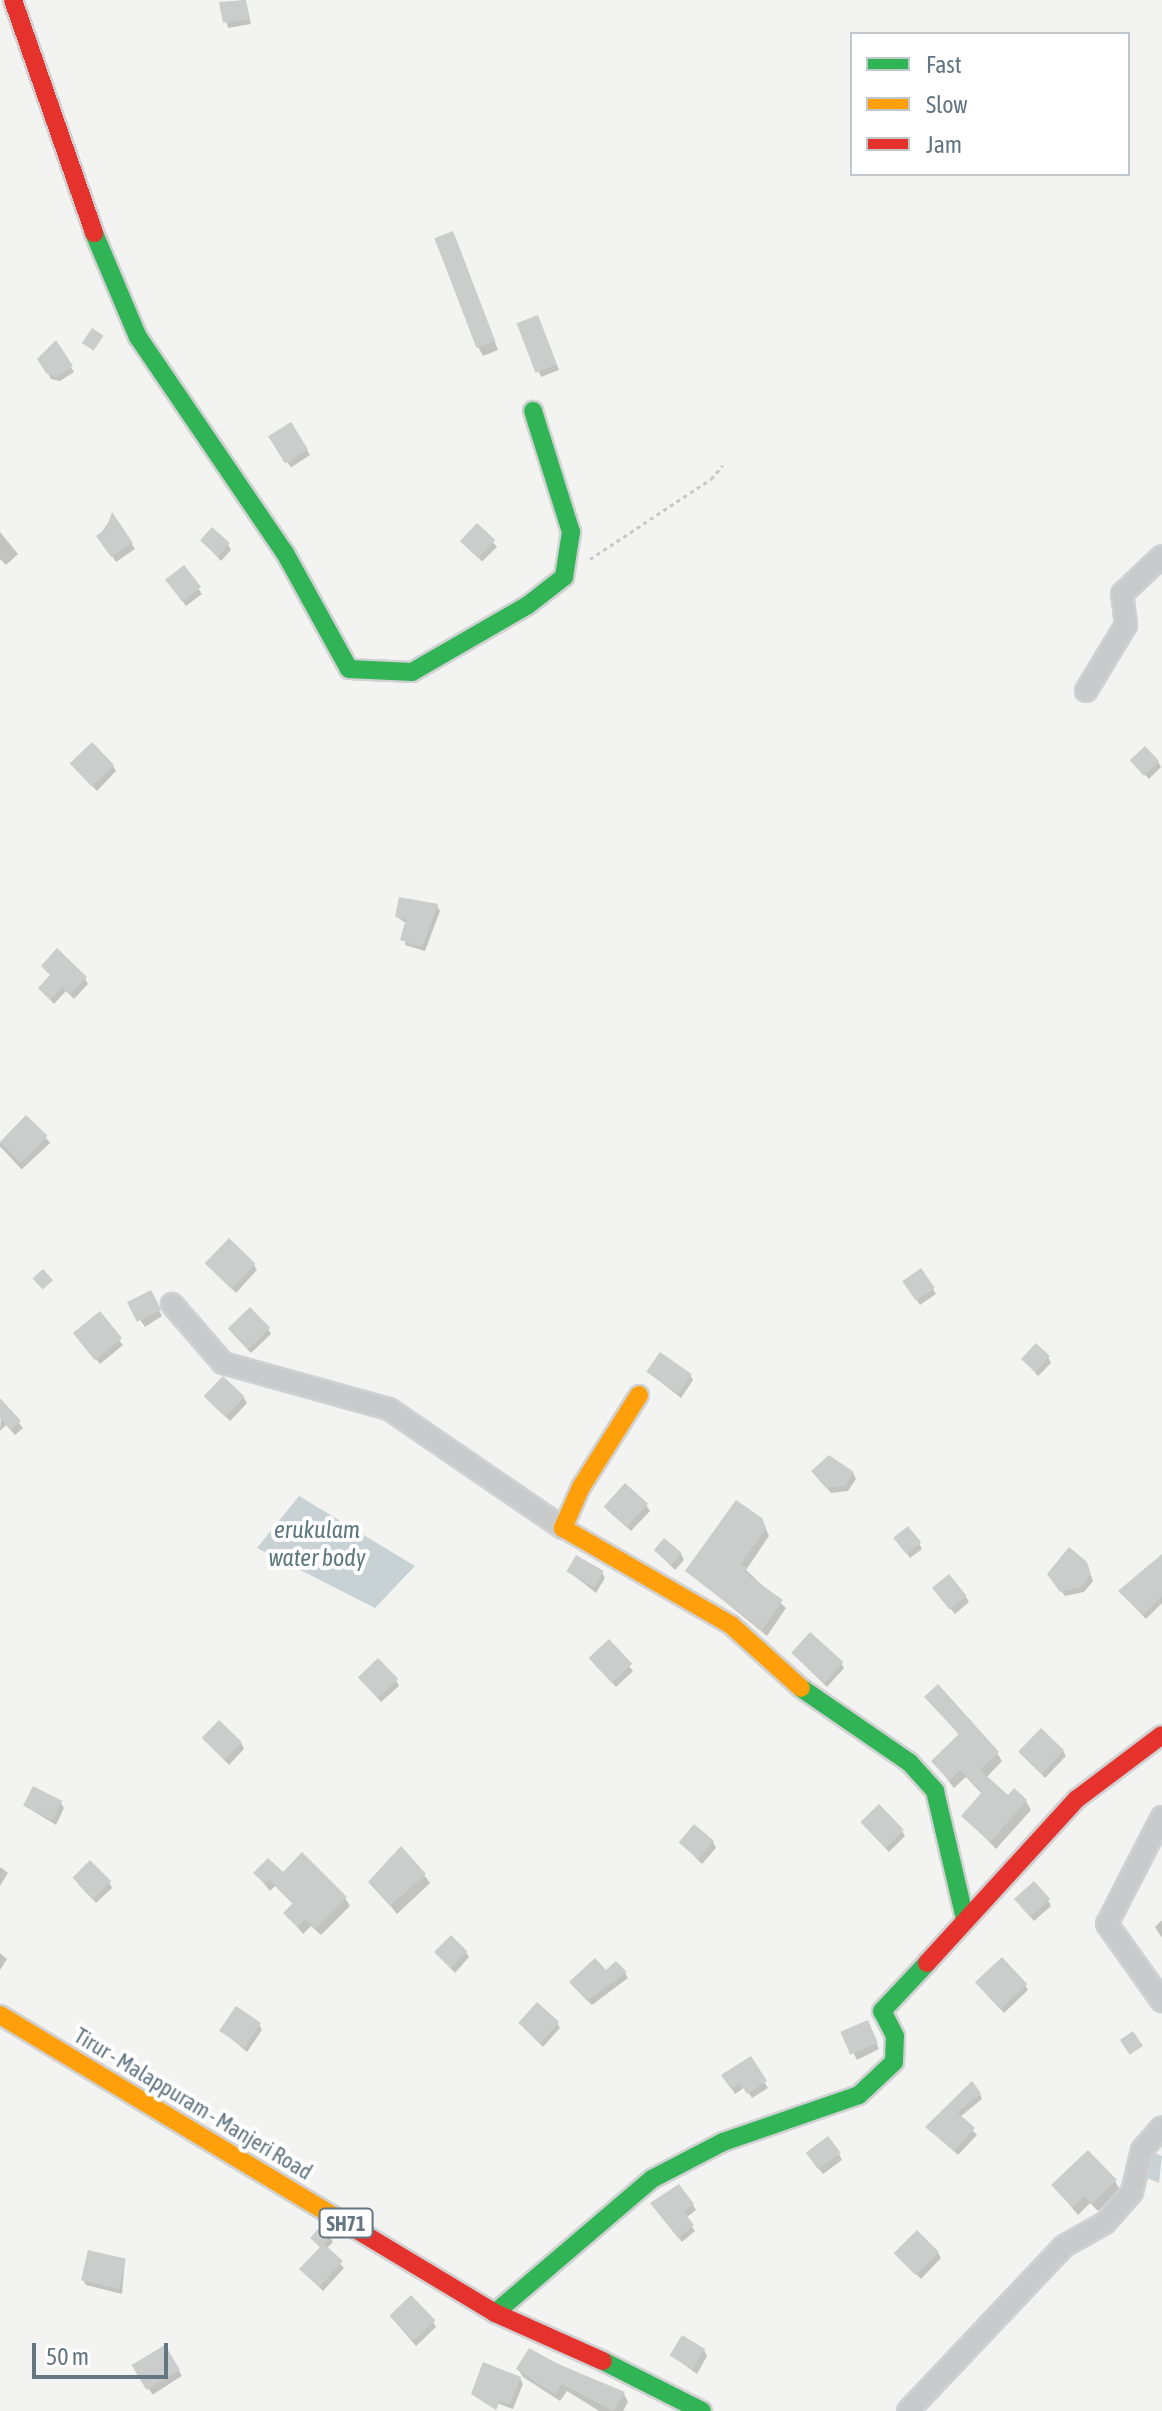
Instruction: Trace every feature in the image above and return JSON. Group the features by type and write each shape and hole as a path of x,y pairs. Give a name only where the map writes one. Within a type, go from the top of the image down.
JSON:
{"street":[{"path":"13,0 87,217 138,337 285,553 321,614 339,659 349,669 412,672 528,605 564,577 571,532 533,411"},
{"path":"1086,691 1126,625 1122,594 1162,556"},
{"path":"172,1304 223,1363 265,1378 320,1386 389,1409 563,1528 731,1625 825,1709 910,1763 935,1791 965,1919"},
{"path":"563,1528 581,1487 639,1395"},
{"path":"495,2313 652,2179 723,2142 859,2095 894,2062 895,2036 882,2011 965,1919 1046,1838 1077,1799 1162,1735"},
{"path":"1162,1817 1107,1924 1162,2001"},
{"name":"Tirur - Malappuram - Manjeri Road","path":"0,2015 495,2313 680,2405 702,2411"},
{"path":"908,2411 1064,2246 1105,2223 1132,2192 1142,2150 1162,2127"}],"path":[{"path":"564,577 711,479 723,465"}],"water":[{"name":"erukulam water body","path":"299,1496 415,1566 375,1608 257,1548"},
{"path":"1150,2151 1162,2156 1159,2183 1140,2175"}],"building":[{"path":"246,0 250,19 223,23 219,2"},
{"path":"453,231 495,341 477,348 434,238"},
{"path":"538,315 557,364 536,373 517,323"},
{"path":"92,328 104,336 94,351 82,343"},
{"path":"56,340 73,366 56,377 46,373 37,359"},
{"path":"291,422 308,449 285,463 268,436"},
{"path":"112,512 133,543 111,557 96,536 106,529"},
{"path":"477,523 495,540 478,558 460,541"},
{"path":"212,527 230,543 218,556 200,540"},
{"path":"184,565 201,587 182,602 165,580"},
{"path":"92,742 114,765 92,787 70,764"},
{"path":"1145,746 1159,761 1144,776 1130,760"},
{"path":"399,897 438,904 422,947 400,940 406,919 395,917"},
{"path":"57,948 87,977 70,995 62,987 50,1000 38,988 50,975 41,966"},
{"path":"26,1115 48,1136 21,1163 0,1142"},
{"path":"229,1238 256,1264 231,1289 205,1263"},
{"path":"921,1268 935,1288 916,1301 902,1281"},
{"path":"43,1269 53,1280 43,1290 33,1278"},
{"path":"151,1290 161,1310 137,1322 127,1302"},
{"path":"250,1307 270,1328 248,1349 228,1329"},
{"path":"100,1311 122,1338 95,1360 73,1333"},
{"path":"1036,1343 1050,1356 1035,1372 1021,1359"},
{"path":"660,1352 692,1374 678,1394 646,1372"},
{"path":"223,1376 245,1397 225,1417 204,1396"},
{"path":"0,1398 21,1421 11,1430 0,1418"},
{"path":"829,1455 854,1472 845,1486 826,1488 811,1471"},
{"path":"625,1483 648,1504 627,1528 604,1507"},
{"path":"736,1500 762,1518 766,1528 741,1564 747,1568 744,1572 783,1600 762,1630 685,1571"},
{"path":"908,1526 921,1542 906,1554 893,1538"},
{"path":"664,1538 682,1553 671,1565 654,1550"},
{"path":"1069,1547 1087,1562 1091,1574 1082,1587 1060,1592 1047,1574"},
{"path":"1162,1554 1162,1596 1143,1615 1118,1591"},
{"path":"576,1555 604,1571 594,1587 566,1571"},
{"path":"949,1574 967,1596 950,1610 932,1588"},
{"path":"810,1632 843,1662 825,1683 791,1653"},
{"path":"609,1639 632,1664 612,1683 589,1658"},
{"path":"378,1658 398,1679 378,1698 358,1677"},
{"path":"938,1684 999,1752 980,1770 1008,1795 1014,1788 1027,1800 990,1842 961,1816 982,1792 960,1770 949,1781 931,1761 959,1734 924,1697"},
{"path":"219,1720 242,1742 225,1760 202,1738"},
{"path":"1041,1728 1064,1750 1041,1774 1018,1752"},
{"path":"33,1786 62,1801 52,1821 23,1806"},
{"path":"879,1804 904,1830 885,1848 860,1822"},
{"path":"694,1824 714,1841 698,1859 679,1842"},
{"path":"401,1846 426,1874 390,1906 368,1882"},
{"path":"302,1852 347,1897 315,1929 306,1919 297,1927 283,1913 293,1903 269,1879 265,1884 253,1873 268,1858 283,1872"},
{"path":"90,1860 111,1881 94,1899 72,1878"},
{"path":"1034,1881 1050,1899 1030,1917 1014,1899"},
{"path":"451,1935 467,1951 450,1968 434,1952"},
{"path":"1002,1957 1027,1984 1000,2009 975,1982"},
{"path":"595,1958 606,1970 616,1961 627,1972 587,2001 569,1982"},
{"path":"537,2002 559,2022 541,2043 518,2023"},
{"path":"236,2006 261,2023 244,2048 219,2031"},
{"path":"868,2020 878,2043 850,2055 840,2032"},
{"path":"1133,2031 1143,2046 1130,2055 1120,2040"},
{"path":"751,2056 767,2081 747,2094 740,2083 731,2089 721,2075"},
{"path":"972,2081 981,2093 957,2112 975,2128 954,2151 925,2127"},
{"path":"828,2136 841,2153 818,2170 806,2153"},
{"path":"1088,2150 1117,2180 1092,2204 1084,2196 1072,2207 1051,2185"},
{"path":"679,2184 694,2204 684,2212 694,2225 678,2238 650,2203"},
{"path":"319,2228 331,2236 324,2244 343,2261 319,2287 299,2269 320,2247 310,2238"},
{"path":"917,2230 939,2252 916,2275 894,2253"},
{"path":"88,2250 126,2259 119,2289 81,2280"},
{"path":"411,2295 435,2320 414,2341 389,2316"},
{"path":"682,2335 705,2349 693,2369 670,2356"},
{"path":"165,2345 180,2370 147,2390 132,2365"},
{"path":"529,2348 558,2364 625,2392 613,2411 562,2384 555,2394 516,2369"},
{"path":"483,2362 521,2377 510,2405 500,2401 496,2410 471,2394"}],"traffic: fast":[{"path":"94,233 138,337 285,553 349,669 412,672 528,605 564,577 571,532 533,411"},
{"path":"801,1688 910,1763 935,1791 965,1919"},
{"path":"495,2313 652,2179 723,2142 859,2095 894,2062 895,2036 882,2011 927,1963"},
{"path":"603,2361 702,2411"}],"traffic: slow":[{"path":"639,1395 581,1487 563,1528 731,1625 801,1688"},
{"path":"0,2015 352,2227"}],"traffic: jam":[{"path":"13,0 94,233"},
{"path":"927,1963 1077,1799 1162,1735"},
{"path":"352,2227 495,2313 603,2361"}]}
